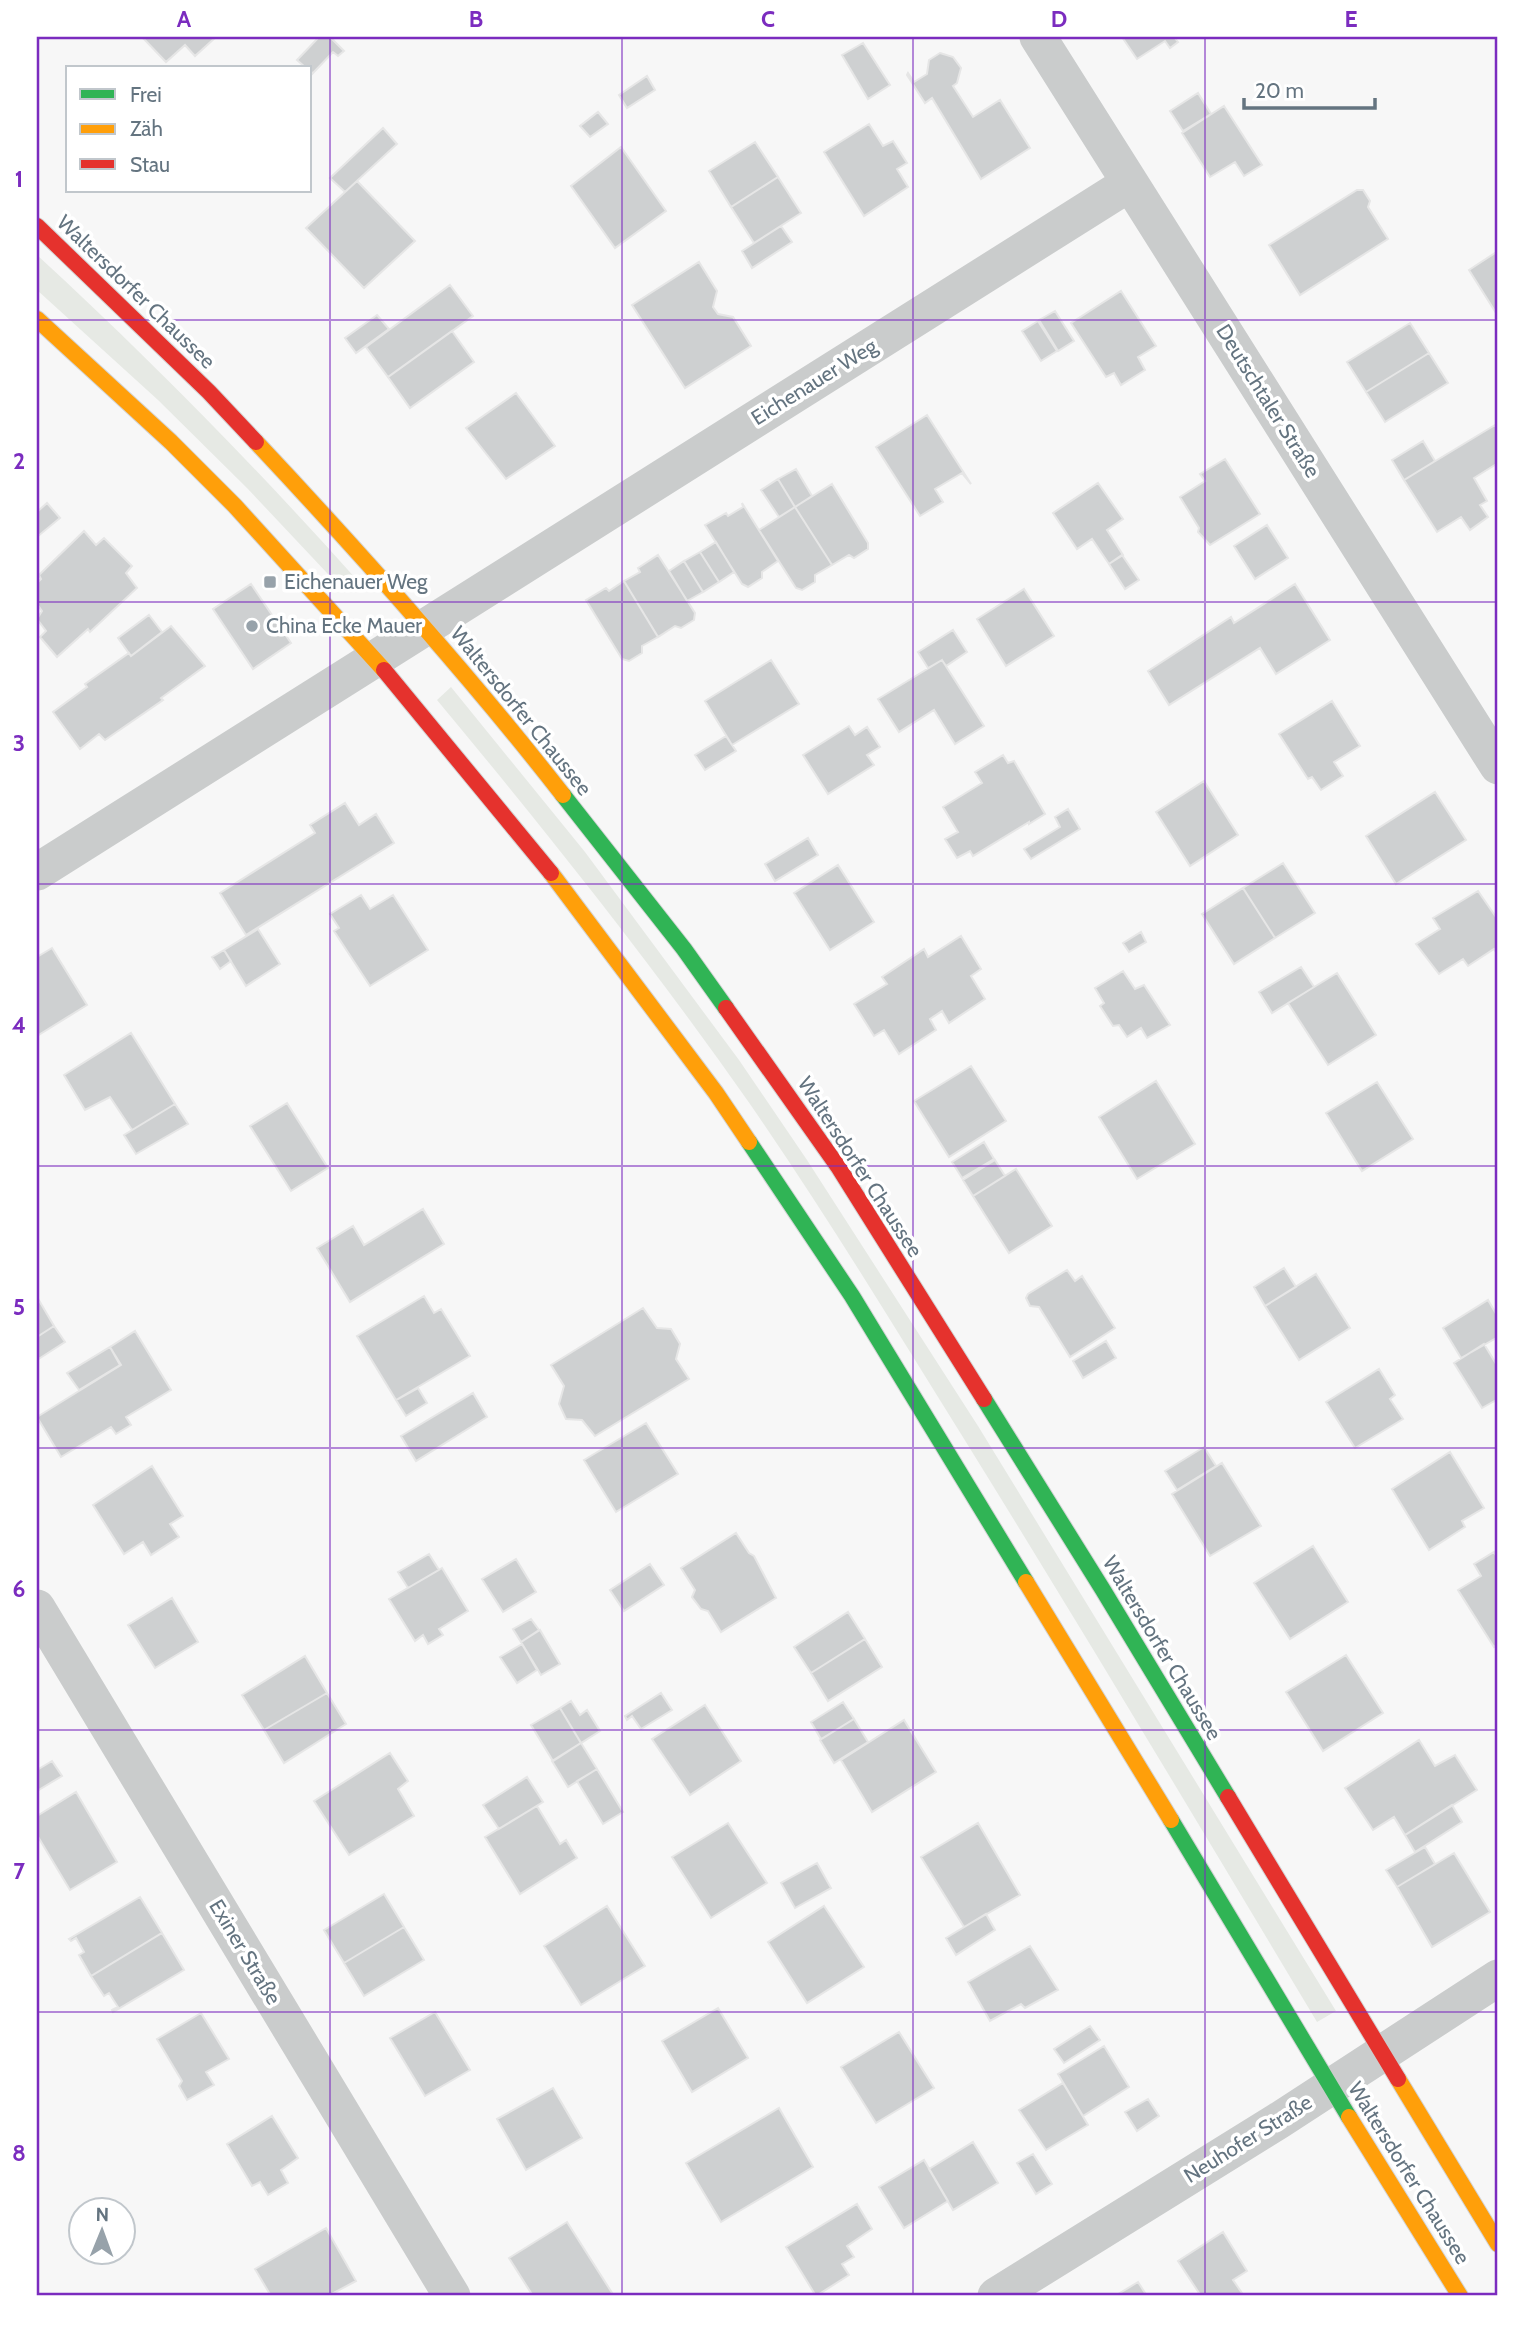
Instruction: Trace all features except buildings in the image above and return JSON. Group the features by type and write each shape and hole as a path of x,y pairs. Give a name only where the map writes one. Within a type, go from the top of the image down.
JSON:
{"main road":[{"name":"Waltersdorfer Chaussee","path":"37,226 209,392 361,554 521,741 684,949 839,1168 1103,1590 1498,2245"},
{"name":"Waltersdorfer Chaussee","path":"37,319 162,433 235,506 375,659 548,871 716,1093 859,1308 1460,2296"}],"street":[{"name":"Deutschtaler Straße","path":"1038,37 1498,766"},
{"name":"Eichenauer Weg","path":"37,872 1130,183"},
{"name":"Exiner Straße","path":"37,1608 452,2296"},
{"name":"Neuhofer Straße","path":"996,2296 1278,2122 1498,1978"}],"shaded area":[{"path":"37,255 201,414 357,580 343,590 247,488 158,400 37,290"},
{"path":"451,687 585,852 739,1060 807,1160 978,1426 1336,2011 1317,2022 1051,1580 804,1185 750,1104 637,949 437,700"}],"traffic: fast":[{"path":"563,795 684,949 726,1008"},
{"path":"749,1142 852,1296 1026,1582"},
{"path":"984,1399 1228,1797"},
{"path":"1171,1820 1349,2117"}],"traffic: slow":[{"path":"37,319 171,442 235,506 384,670"},
{"path":"256,442 414,615 563,795"},
{"path":"551,873 716,1093 749,1142"},
{"path":"1026,1582 1171,1820"},
{"path":"1398,2079 1498,2244"},
{"path":"1349,2117 1460,2296"}],"traffic: jam":[{"path":"37,226 209,392 256,442"},
{"path":"384,670 551,873"},
{"path":"726,1008 839,1168 984,1399"},
{"path":"1228,1797 1398,2079"}],"place":[{"name":"Eichenauer Weg","path":"270,582"},
{"name":"China Ecke Mauer","path":"252,626"}]}
